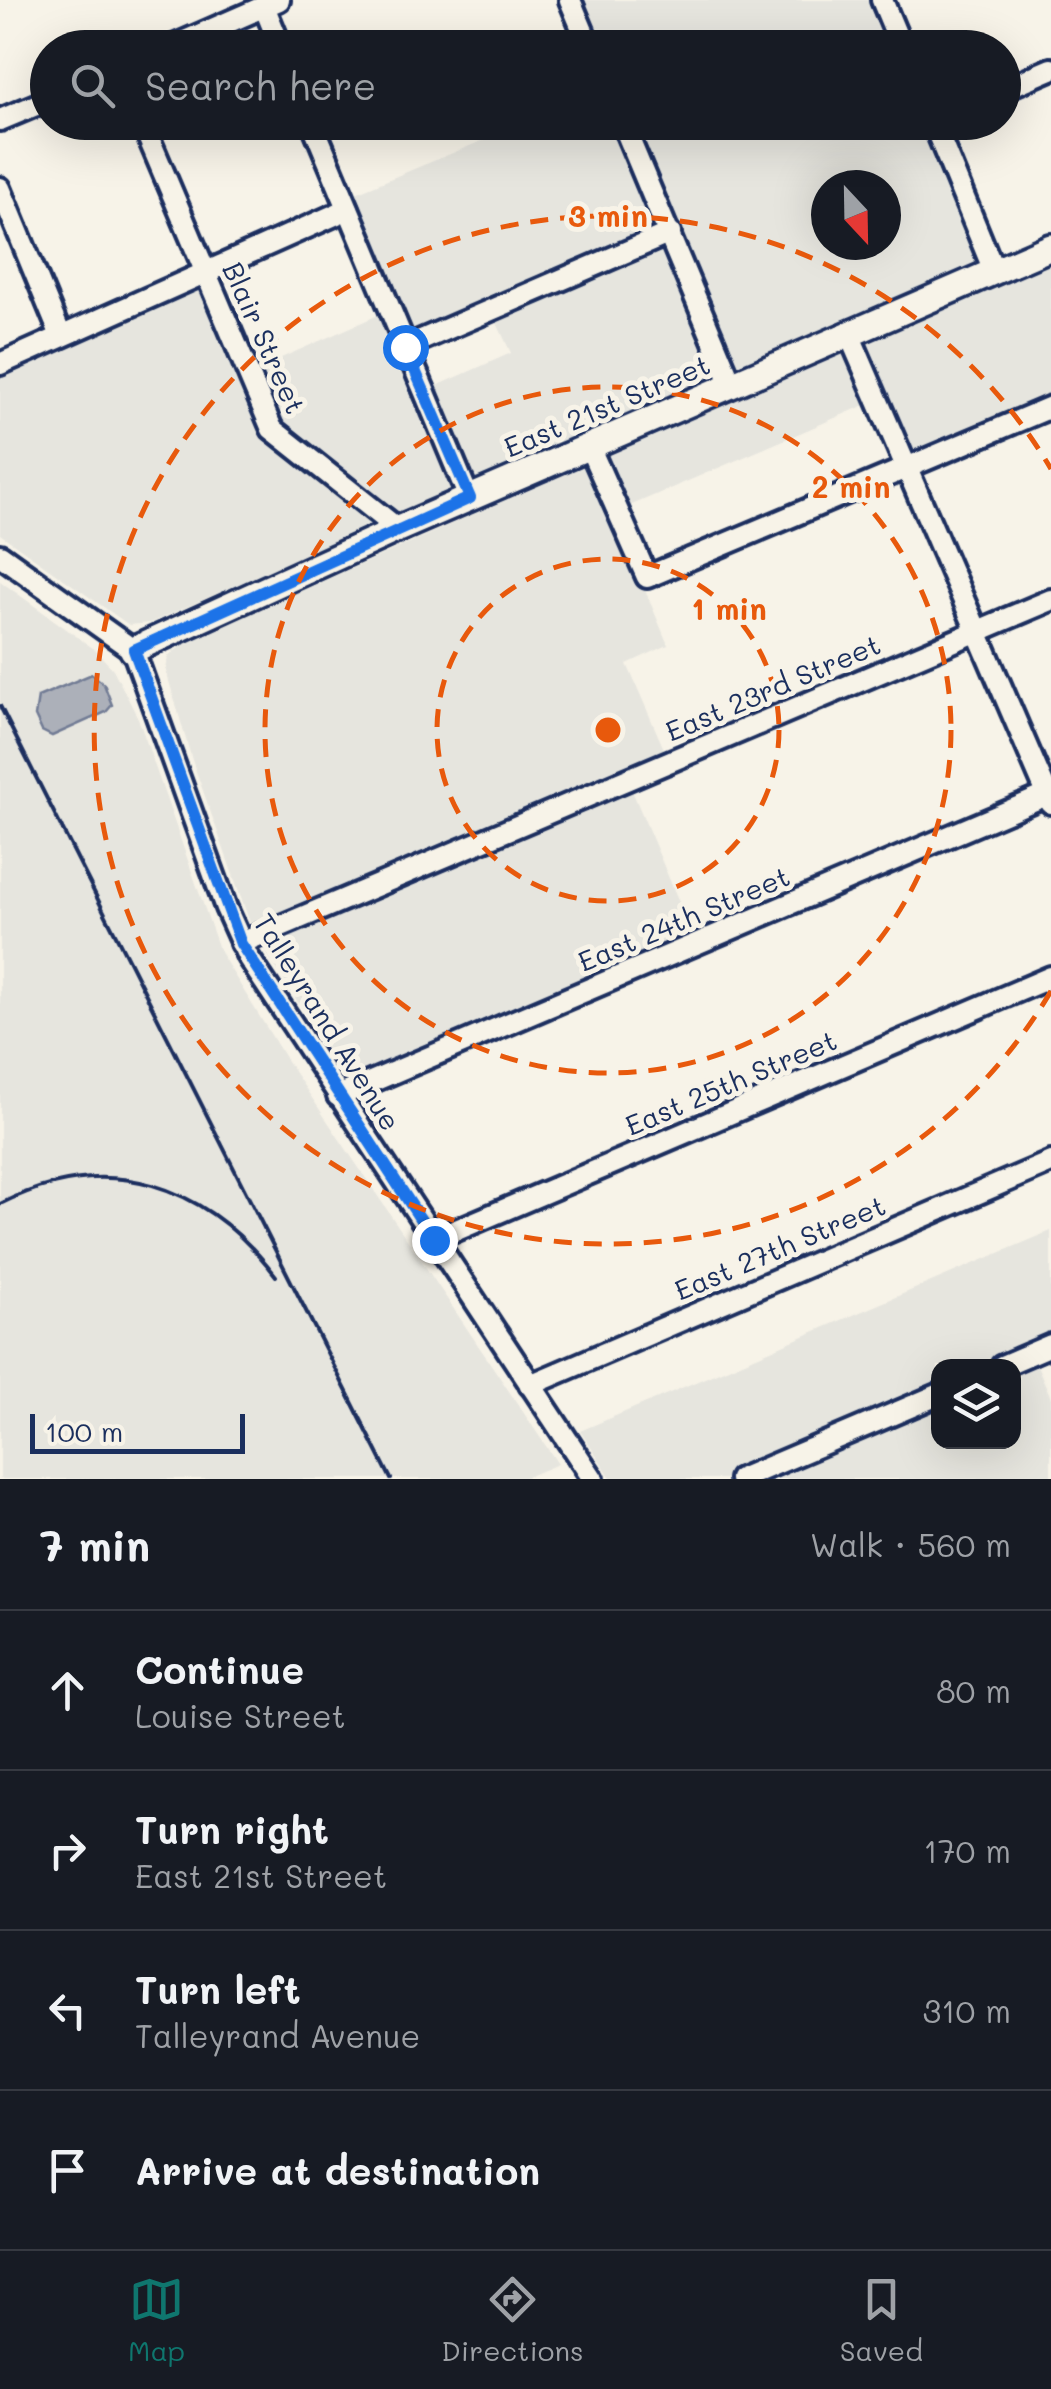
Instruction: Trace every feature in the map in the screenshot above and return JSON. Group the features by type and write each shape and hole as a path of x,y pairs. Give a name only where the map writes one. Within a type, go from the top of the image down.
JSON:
{"main road":[{"name":"East 21st Street","path":"134,650 398,529 1051,248"}],"street":[{"path":"570,0 582,30"},
{"path":"882,0 894,30"},
{"path":"210,30 271,3 277,30"},
{"path":"1021,82 1051,69"},
{"path":"0,120 30,108"},
{"name":"Blair Street","path":"149,140 272,429 398,529"},
{"path":"319,140 470,498"},
{"path":"630,140 732,385"},
{"path":"940,140 994,271"},
{"path":"0,188 61,336"},
{"path":"0,364 348,209"},
{"path":"405,347 670,233"},
{"path":"849,334 1050,796"},
{"path":"589,446 647,577 1051,407"},
{"path":"0,554 134,650"},
{"name":"East 23rd Street","path":"241,944 1051,600"},
{"name":"Talleyrand Avenue","path":"134,650 241,944 593,1479"},
{"name":"East 24th Street","path":"338,1096 1050,796"},
{"name":"East 25th Street","path":"434,1240 1051,977"},
{"name":"East 27th Street","path":"530,1385 1051,1162"},
{"path":"1018,1359 1051,1345"},
{"path":"740,1479 931,1397"}],"shaded area":[{"path":"559,0 872,0 885,30 572,30"},
{"path":"484,140 931,140 983,259 150,623 129,625 0,534 0,374 210,278 254,370 394,308 351,195","holes":["489,306 511,353 430,389 408,339"]},
{"path":"1051,264 1051,401 912,460 884,397 613,513 668,645 627,664 667,756 625,774 693,935 348,1082 253,931 192,760 166,671 168,656 187,642 474,514"},
{"path":"0,581 94,649 113,669 138,718 220,952 287,1061 558,1464 522,1479 0,1479"},
{"path":"92,674 104,684 112,705 106,712 52,736 42,731 35,716 38,697"},
{"path":"1051,1231 1051,1356 1036,1363 1051,1398 1051,1479 612,1479 580,1431"}],"railway":[{"path":"0,706 391,1479"},
{"path":"0,1204 40,1188 79,1179 116,1178 152,1185 186,1198 218,1218 276,1276"}],"route":[{"path":"405,347 470,498 134,650 241,944 434,1240"}]}
